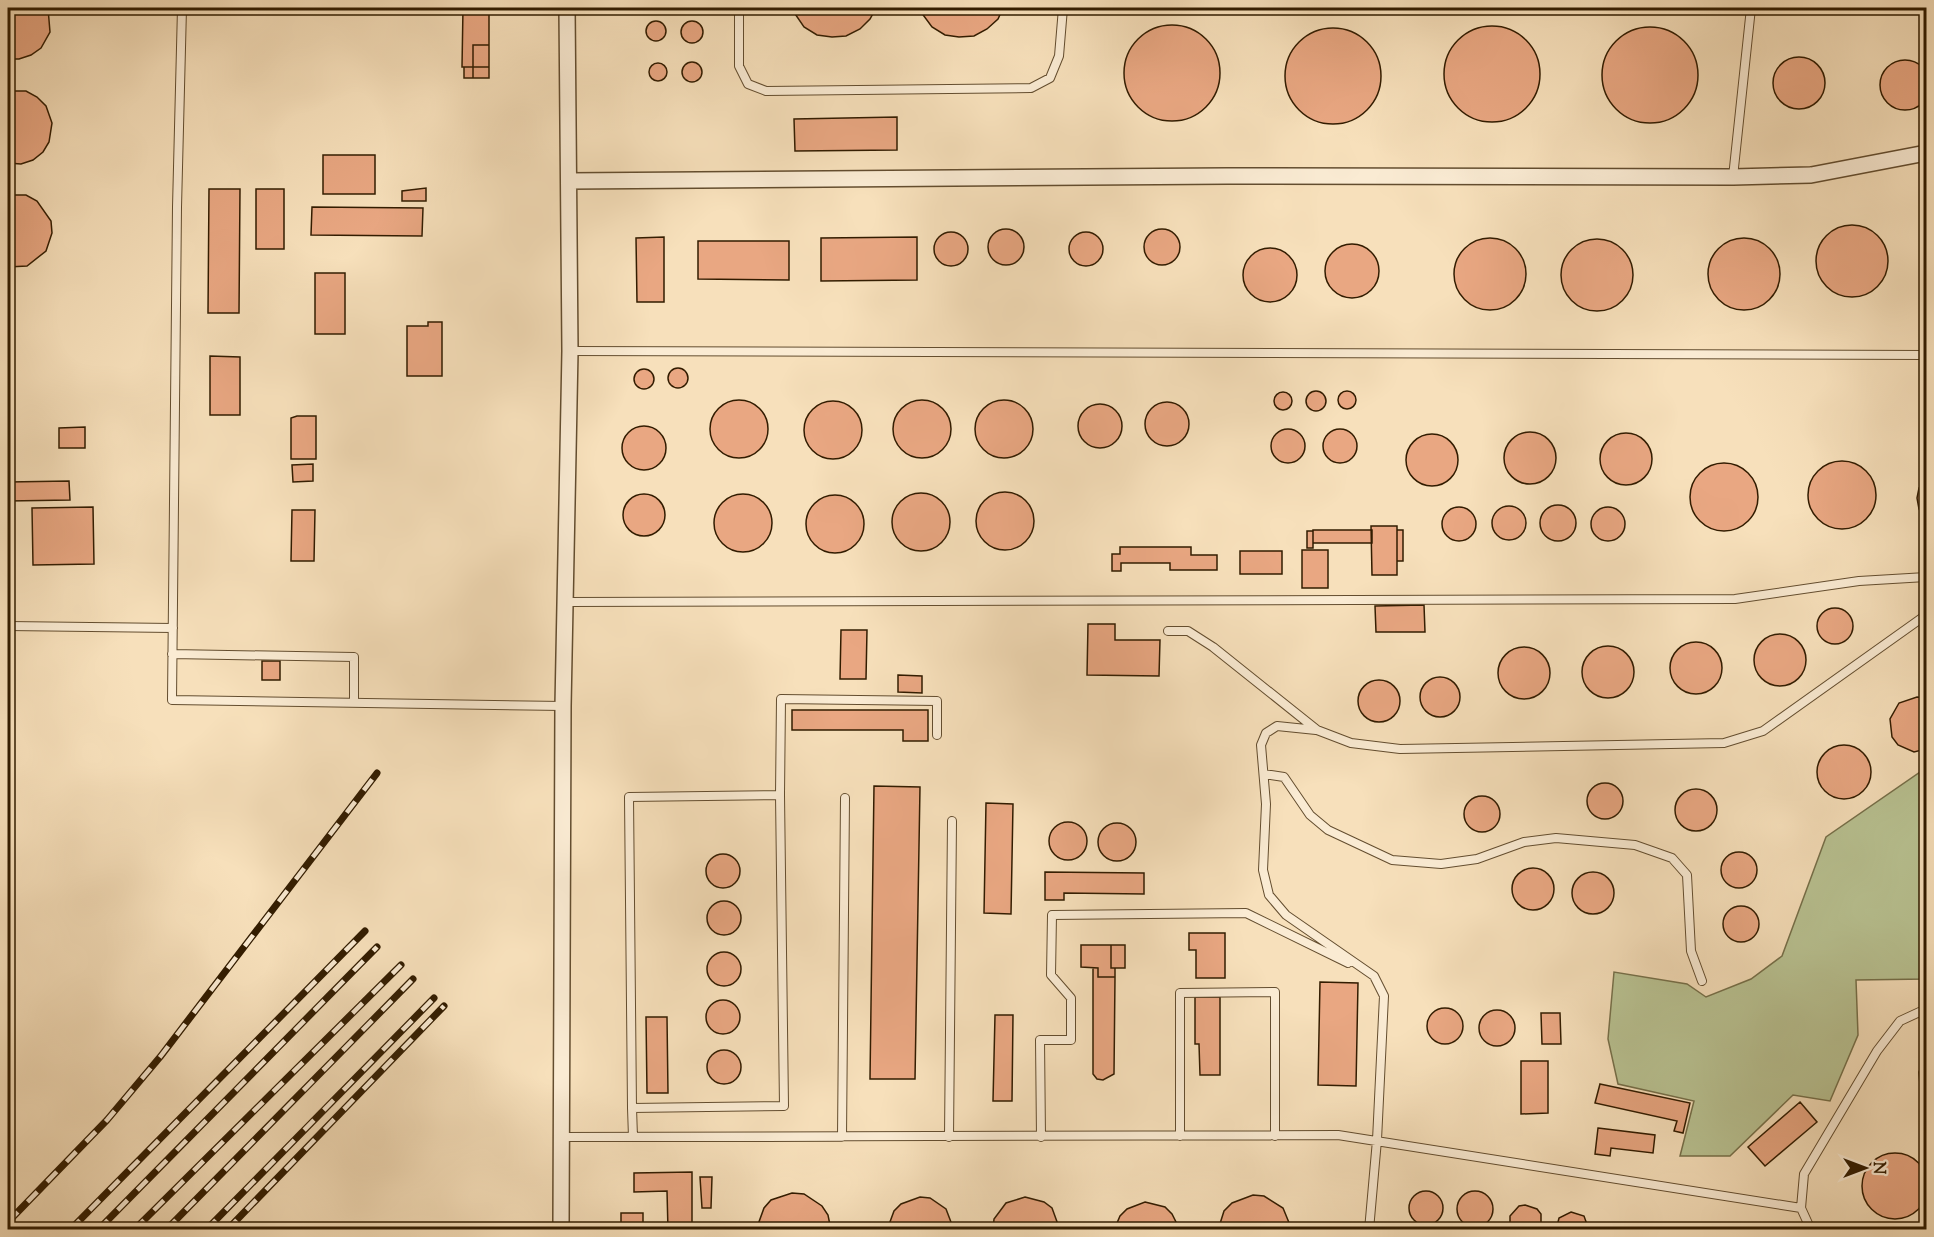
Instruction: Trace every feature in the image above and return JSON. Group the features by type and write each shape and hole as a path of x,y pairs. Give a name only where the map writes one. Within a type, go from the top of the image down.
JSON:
{"street":[{"path":"561,1230 563,706 570,351 567,8"},
{"path":"569,181 1215,176 1733,177 1811,175 1926,153"}],"lane":[{"path":"182,8 172,700 563,706"},
{"path":"739,8 739,66 748,84 766,91 1031,88 1050,78 1059,56 1063,8"},
{"path":"1733,177 1751,8"},
{"path":"570,351 1926,355"},
{"path":"565,602 1735,599 1859,581 1926,577"},
{"path":"1369,1230 1377,1140 1384,996 1374,976 1286,915 1269,895 1263,870 1266,804 1261,745 1266,733 1277,726 1317,730 1351,743 1400,749 1725,743 1763,732 1926,615"},
{"path":"8,626 173,628"},
{"path":"1168,631 1188,631 1213,647 1317,730"},
{"path":"172,654 354,657 354,703"},
{"path":"633,1108 784,1106 781,699 937,701 937,735"},
{"path":"1264,774 1284,777 1310,815 1328,830 1392,860 1441,864 1477,859 1524,842 1556,838 1635,845 1672,858 1687,875 1691,951 1702,981"},
{"path":"633,1137 629,797 780,795"},
{"path":"842,1137 845,798"},
{"path":"949,1137 951,821"},
{"path":"1041,1137 1040,1040 1071,1040 1071,998 1051,975 1052,915 1246,913 1374,976"},
{"path":"1180,1136 1180,993 1275,992 1275,1136"},
{"path":"1811,1230 1801,1208 1804,1174 1877,1051 1900,1021 1926,1009"},
{"path":"561,1137 1338,1136 1377,1140 1801,1208"},
{"path":"561,1137 830,1137"}],"green space":[{"path":"1926,768 1926,979 1856,980 1858,1035 1830,1101 1793,1095 1730,1156 1680,1156 1694,1101 1618,1084 1608,1039 1614,972 1687,984 1706,997 1751,979 1782,956 1826,837"}],"building":[{"path":"8,8 48,8 50,32 41,48 31,55 19,59 8,59"},
{"path":"463,8 489,8 489,45 473,45 473,67 462,67"},
{"path":"791,8 876,8 870,19 860,29 846,36 832,37 817,35 804,27"},
{"path":"918,8 1003,8 998,19 987,29 974,36 959,37 945,35 932,27"},
{"path":"652,21 660,21 666,27 666,35 660,41 652,41 646,35 646,27"},
{"path":"692,21 700,24 703,32 700,40 692,43 684,40 681,32 684,24"},
{"path":"1172,25 1190,29 1206,39 1216,55 1220,73 1216,91 1206,107 1190,117 1172,121 1154,117 1138,107 1128,91 1124,73 1128,55 1138,39 1154,29"},
{"path":"1492,26 1510,30 1526,40 1536,56 1540,74 1536,92 1526,108 1510,118 1492,122 1474,118 1458,108 1448,92 1444,74 1448,56 1458,40 1474,30"},
{"path":"1650,27 1668,31 1684,41 1694,57 1698,75 1694,93 1684,109 1668,119 1650,123 1632,119 1616,109 1606,93 1602,75 1606,57 1616,41 1632,31"},
{"path":"1333,28 1351,32 1367,42 1377,58 1381,76 1377,94 1367,110 1351,120 1333,124 1315,120 1299,110 1289,94 1285,76 1289,58 1299,42 1315,32"},
{"path":"473,45 489,45 489,67 473,67"},
{"path":"1794,57 1804,57 1814,61 1821,68 1825,83 1821,98 1814,105 1804,109 1794,109 1784,105 1777,98 1773,88 1773,78 1777,68 1784,61"},
{"path":"1900,60 1910,60 1923,67 1930,80 1930,90 1923,103 1910,110 1900,110 1891,106 1884,99 1880,90 1880,80 1884,71 1891,64"},
{"path":"692,62 699,65 702,72 699,79 692,82 685,79 682,72 685,65"},
{"path":"658,63 664,66 667,72 664,78 658,81 652,78 649,72 652,66"},
{"path":"464,67 473,67 473,78 464,78"},
{"path":"473,67 489,67 489,78 473,78"},
{"path":"8,91 26,91 37,97 46,106 52,123 49,142 43,152 33,160 21,164 8,163"},
{"path":"897,117 897,150 795,151 794,119"},
{"path":"323,155 375,155 375,194 323,194"},
{"path":"426,188 426,201 402,201 402,191"},
{"path":"209,189 240,189 239,313 208,313"},
{"path":"256,189 284,189 284,249 256,249"},
{"path":"8,195 26,195 37,201 51,221 52,233 46,251 27,266 8,267"},
{"path":"312,207 423,208 422,236 311,235"},
{"path":"1852,225 1872,231 1882,241 1888,261 1882,281 1872,291 1852,297 1832,291 1822,281 1816,261 1822,241 1832,231"},
{"path":"1006,229 1019,234 1024,247 1019,260 1006,265 993,260 988,247 993,234"},
{"path":"1162,229 1175,234 1180,247 1175,260 1162,265 1149,260 1144,247 1149,234"},
{"path":"951,232 963,237 968,249 963,261 951,266 939,261 934,249 939,237"},
{"path":"1086,232 1098,237 1103,249 1098,261 1086,266 1074,261 1069,249 1074,237"},
{"path":"1926,232 1926,266 1922,250"},
{"path":"664,237 664,302 637,302 636,238"},
{"path":"917,237 917,280 821,281 821,238"},
{"path":"1490,238 1510,244 1520,254 1526,274 1520,294 1510,304 1490,310 1470,304 1460,294 1454,274 1460,254 1470,244"},
{"path":"1744,238 1764,244 1774,254 1780,274 1774,294 1764,304 1744,310 1724,304 1714,294 1708,274 1714,254 1724,244"},
{"path":"1597,239 1617,245 1627,255 1633,275 1627,295 1617,305 1597,311 1577,305 1567,295 1561,275 1567,255 1577,245"},
{"path":"698,241 789,241 789,280 698,279"},
{"path":"1347,244 1357,244 1367,248 1375,256 1379,271 1375,286 1367,294 1357,298 1347,298 1337,294 1329,286 1325,276 1325,266 1329,256 1337,248"},
{"path":"1265,248 1275,248 1285,252 1293,260 1297,275 1293,290 1285,298 1275,302 1265,302 1255,298 1247,290 1243,280 1243,270 1247,260 1255,252"},
{"path":"315,273 345,273 345,334 315,334"},
{"path":"428,322 442,322 442,376 407,376 407,326 428,326"},
{"path":"210,356 240,357 240,415 210,415"},
{"path":"678,368 685,371 688,378 685,385 678,388 671,385 668,378 671,371"},
{"path":"644,369 651,372 654,379 651,386 644,389 637,386 634,379 637,372"},
{"path":"1316,391 1323,394 1326,401 1323,408 1316,411 1309,408 1306,401 1309,394"},
{"path":"1347,391 1355,396 1356,400 1351,408 1347,409 1339,404 1338,400 1343,392"},
{"path":"1279,392 1287,392 1292,397 1290,408 1279,410 1274,405 1274,397"},
{"path":"733,400 745,400 760,408 768,423 768,435 760,450 745,458 733,458 718,450 710,435 710,423 718,408"},
{"path":"916,400 928,400 943,408 951,423 951,435 943,450 928,458 916,458 901,450 893,435 893,423 901,408"},
{"path":"998,400 1010,400 1025,408 1033,423 1033,435 1025,450 1010,458 998,458 983,450 975,435 975,423 983,408"},
{"path":"827,401 839,401 854,409 862,424 862,436 854,451 839,459 827,459 812,451 804,436 804,424 812,409"},
{"path":"1167,402 1182,409 1189,424 1182,439 1167,446 1152,439 1145,424 1152,409"},
{"path":"1100,404 1109,405 1116,410 1121,417 1121,435 1116,442 1109,447 1100,448 1091,447 1084,442 1079,435 1078,426 1079,417 1084,410 1091,405"},
{"path":"316,416 316,459 291,459 291,418"},
{"path":"644,426 653,427 660,432 665,439 665,457 660,464 653,469 644,470 635,469 628,464 623,457 622,448 623,439 628,432 635,427"},
{"path":"85,427 85,448 59,448 59,428"},
{"path":"1288,429 1300,434 1305,446 1300,458 1288,463 1276,458 1271,446 1276,434"},
{"path":"1340,429 1352,434 1357,446 1352,458 1340,463 1328,458 1323,446 1328,434"},
{"path":"1530,432 1540,434 1548,440 1554,448 1556,458 1554,468 1548,476 1540,482 1530,484 1520,482 1512,476 1506,468 1504,458 1506,448 1512,440 1520,434"},
{"path":"1626,433 1636,435 1644,441 1650,449 1652,459 1650,469 1644,477 1636,483 1626,485 1616,483 1608,477 1602,469 1600,459 1602,449 1608,441 1616,435"},
{"path":"1432,434 1442,436 1450,442 1456,450 1458,460 1456,470 1450,478 1442,484 1432,486 1422,484 1414,478 1408,470 1406,460 1408,450 1414,442 1422,436"},
{"path":"1842,461 1855,464 1866,471 1873,482 1876,495 1873,508 1866,519 1855,526 1842,529 1829,526 1818,519 1811,508 1808,495 1811,482 1818,471 1829,464"},
{"path":"1724,463 1737,466 1748,473 1755,484 1758,497 1755,510 1748,521 1737,528 1724,531 1711,528 1700,521 1693,510 1690,497 1693,484 1700,473 1711,466"},
{"path":"313,464 313,481 293,482 292,465"},
{"path":"1926,477 1926,522 1919,509 1917,498 1919,488"},
{"path":"69,481 70,500 8,501 8,482"},
{"path":"999,492 1011,492 1026,500 1034,515 1034,527 1026,542 1011,550 999,550 984,542 976,527 976,515 984,500"},
{"path":"915,493 927,493 942,501 950,516 950,528 942,543 927,551 915,551 900,543 892,528 892,516 900,501"},
{"path":"644,494 659,500 665,515 659,530 644,536 629,530 623,515 629,500"},
{"path":"737,494 749,494 764,502 772,517 772,529 764,544 749,552 737,552 722,544 714,529 714,517 722,502"},
{"path":"829,495 841,495 856,503 864,518 864,530 856,545 841,553 829,553 814,545 806,530 806,518 814,503"},
{"path":"1558,505 1571,510 1576,523 1571,536 1558,541 1545,536 1540,523 1545,510"},
{"path":"1509,506 1521,511 1526,523 1521,535 1509,540 1497,535 1492,523 1497,511"},
{"path":"93,507 94,564 33,565 32,508"},
{"path":"1459,507 1471,512 1476,524 1471,536 1459,541 1447,536 1442,524 1447,512"},
{"path":"1608,507 1620,512 1625,524 1620,536 1608,541 1596,536 1591,524 1596,512"},
{"path":"292,510 315,510 314,561 291,561"},
{"path":"1371,526 1397,526 1397,575 1372,575"},
{"path":"1313,530 1372,530 1372,543 1313,543"},
{"path":"1397,530 1403,530 1403,561 1397,561"},
{"path":"1307,531 1313,531 1313,548 1307,548"},
{"path":"1120,547 1191,547 1191,555 1217,555 1217,570 1170,570 1170,563 1121,563 1121,571 1112,571 1112,554 1120,554"},
{"path":"1302,550 1328,550 1328,588 1302,588"},
{"path":"1240,551 1282,551 1282,574 1240,574"},
{"path":"1424,605 1425,632 1376,632 1375,606"},
{"path":"1835,608 1848,613 1853,626 1848,639 1835,644 1822,639 1817,626 1822,613"},
{"path":"1088,624 1115,624 1115,640 1160,640 1159,676 1087,675"},
{"path":"841,630 867,630 866,679 840,679"},
{"path":"1780,634 1790,636 1798,642 1804,650 1806,660 1804,670 1798,678 1790,684 1780,686 1770,684 1762,678 1756,670 1754,660 1756,650 1762,642 1770,636"},
{"path":"1696,642 1706,644 1714,650 1720,658 1722,668 1720,678 1714,686 1706,692 1696,694 1686,692 1678,686 1672,678 1670,668 1672,658 1678,650 1686,644"},
{"path":"1608,646 1618,648 1626,654 1632,662 1634,672 1632,682 1626,690 1618,696 1608,698 1598,696 1590,690 1584,682 1582,672 1584,662 1590,654 1598,648"},
{"path":"1524,647 1538,651 1546,659 1550,673 1546,687 1538,695 1524,699 1510,695 1502,687 1498,673 1502,659 1510,651"},
{"path":"262,661 280,661 280,680 262,680"},
{"path":"898,675 922,676 922,693 898,692"},
{"path":"1440,677 1448,678 1454,683 1459,689 1459,705 1454,711 1448,716 1440,717 1432,716 1426,711 1421,705 1420,697 1421,689 1426,683 1432,678"},
{"path":"1379,680 1387,681 1394,686 1399,693 1399,709 1394,716 1387,721 1379,722 1371,721 1364,716 1359,709 1358,701 1359,693 1364,686 1371,681"},
{"path":"1917,697 1926,698 1926,749 1914,752 1898,745 1892,737 1890,719 1899,703"},
{"path":"792,710 928,710 928,741 903,741 903,730 792,730"},
{"path":"1839,745 1849,745 1859,749 1867,757 1871,772 1867,787 1859,795 1849,799 1839,799 1829,795 1821,787 1817,777 1817,767 1821,757 1829,749"},
{"path":"1605,783 1618,788 1623,801 1618,814 1605,819 1592,814 1587,801 1592,788"},
{"path":"874,786 920,787 915,1079 870,1079"},
{"path":"1696,789 1711,795 1717,810 1711,825 1696,831 1681,825 1675,810 1681,795"},
{"path":"1482,796 1495,801 1500,814 1495,827 1482,832 1469,827 1464,814 1469,801"},
{"path":"986,803 1013,804 1011,914 984,913"},
{"path":"1068,822 1081,828 1087,841 1081,854 1068,860 1055,854 1049,841 1055,828"},
{"path":"1117,823 1130,829 1136,842 1130,855 1117,861 1104,855 1098,842 1104,829"},
{"path":"1739,852 1752,857 1757,870 1752,883 1739,888 1726,883 1721,870 1726,857"},
{"path":"723,854 735,859 740,871 735,883 723,888 711,883 706,871 711,859"},
{"path":"1533,868 1548,874 1554,889 1548,904 1533,910 1518,904 1512,889 1518,874"},
{"path":"1045,872 1144,873 1144,894 1064,893 1064,900 1045,900"},
{"path":"1593,872 1608,878 1614,893 1608,908 1593,914 1578,908 1572,893 1578,878"},
{"path":"724,901 736,906 741,918 736,930 724,935 712,930 707,918 712,906"},
{"path":"1741,906 1754,911 1759,924 1754,937 1741,942 1728,937 1723,924 1728,911"},
{"path":"1189,933 1225,933 1225,978 1196,978 1196,950 1189,950"},
{"path":"1081,945 1111,945 1111,968 1115,968 1115,977 1098,977 1098,968 1081,967"},
{"path":"1111,945 1125,945 1125,968 1111,968"},
{"path":"724,952 736,957 741,969 736,981 724,986 712,981 707,969 712,957"},
{"path":"1093,968 1098,968 1098,977 1115,977 1114,1074 1103,1080 1097,1079 1093,1074"},
{"path":"1320,982 1358,983 1356,1086 1318,1085"},
{"path":"1195,997 1220,997 1220,1075 1200,1075 1199,1044 1195,1044"},
{"path":"723,1000 735,1005 740,1017 735,1029 723,1034 711,1029 706,1017 711,1005"},
{"path":"1445,1008 1458,1013 1463,1026 1458,1039 1445,1044 1432,1039 1427,1026 1432,1013"},
{"path":"1497,1010 1510,1015 1515,1028 1510,1041 1497,1046 1484,1041 1479,1028 1484,1015"},
{"path":"1541,1013 1560,1013 1561,1044 1542,1044"},
{"path":"995,1015 1013,1015 1012,1101 993,1101"},
{"path":"646,1017 667,1017 668,1093 647,1093"},
{"path":"724,1050 736,1055 741,1067 736,1079 724,1084 712,1079 707,1067 712,1055"},
{"path":"1926,1053 1926,1098 1920,1085 1919,1072"},
{"path":"1521,1061 1548,1061 1548,1113 1521,1114"},
{"path":"1600,1084 1690,1103 1683,1133 1674,1131 1677,1121 1595,1103"},
{"path":"1800,1102 1817,1122 1765,1166 1748,1147"},
{"path":"1598,1128 1655,1135 1653,1153 1611,1148 1610,1156 1595,1154"},
{"path":"1888,1153 1902,1153 1914,1158 1923,1167 1928,1186 1926,1199 1919,1210 1902,1219 1888,1219 1876,1214 1867,1205 1862,1193 1862,1179 1867,1167 1876,1158"},
{"path":"692,1172 692,1230 668,1230 667,1191 634,1192 634,1173"},
{"path":"700,1177 712,1177 711,1208 702,1208"},
{"path":"1426,1191 1438,1196 1443,1208 1438,1220 1426,1225 1414,1220 1409,1208 1414,1196"},
{"path":"1475,1191 1488,1196 1493,1209 1488,1222 1475,1227 1462,1222 1457,1209 1462,1196"},
{"path":"792,1193 804,1194 822,1206 828,1215 831,1230 756,1230 764,1208 771,1200"},
{"path":"1253,1195 1264,1196 1283,1208 1292,1230 1218,1230 1224,1211 1232,1203"},
{"path":"920,1197 930,1198 946,1209 954,1230 887,1230 894,1211 901,1204"},
{"path":"1025,1197 1044,1202 1052,1208 1060,1230 993,1230 994,1219 1006,1203"},
{"path":"1145,1202 1165,1207 1172,1214 1180,1230 1114,1230 1120,1216 1127,1209"},
{"path":"1525,1205 1537,1209 1541,1214 1541,1230 1510,1230 1510,1216 1519,1206"},
{"path":"1571,1212 1584,1216 1589,1230 1556,1230 1559,1218"},
{"path":"621,1213 643,1213 643,1230 621,1230"}],"railway":[{"path":"8,1222 107,1120 160,1057 377,773"},
{"path":"70,1230 365,931"},
{"path":"98,1230 377,947"},
{"path":"134,1230 401,965"},
{"path":"166,1230 413,979"},
{"path":"206,1230 434,998"},
{"path":"227,1230 444,1006"}]}
